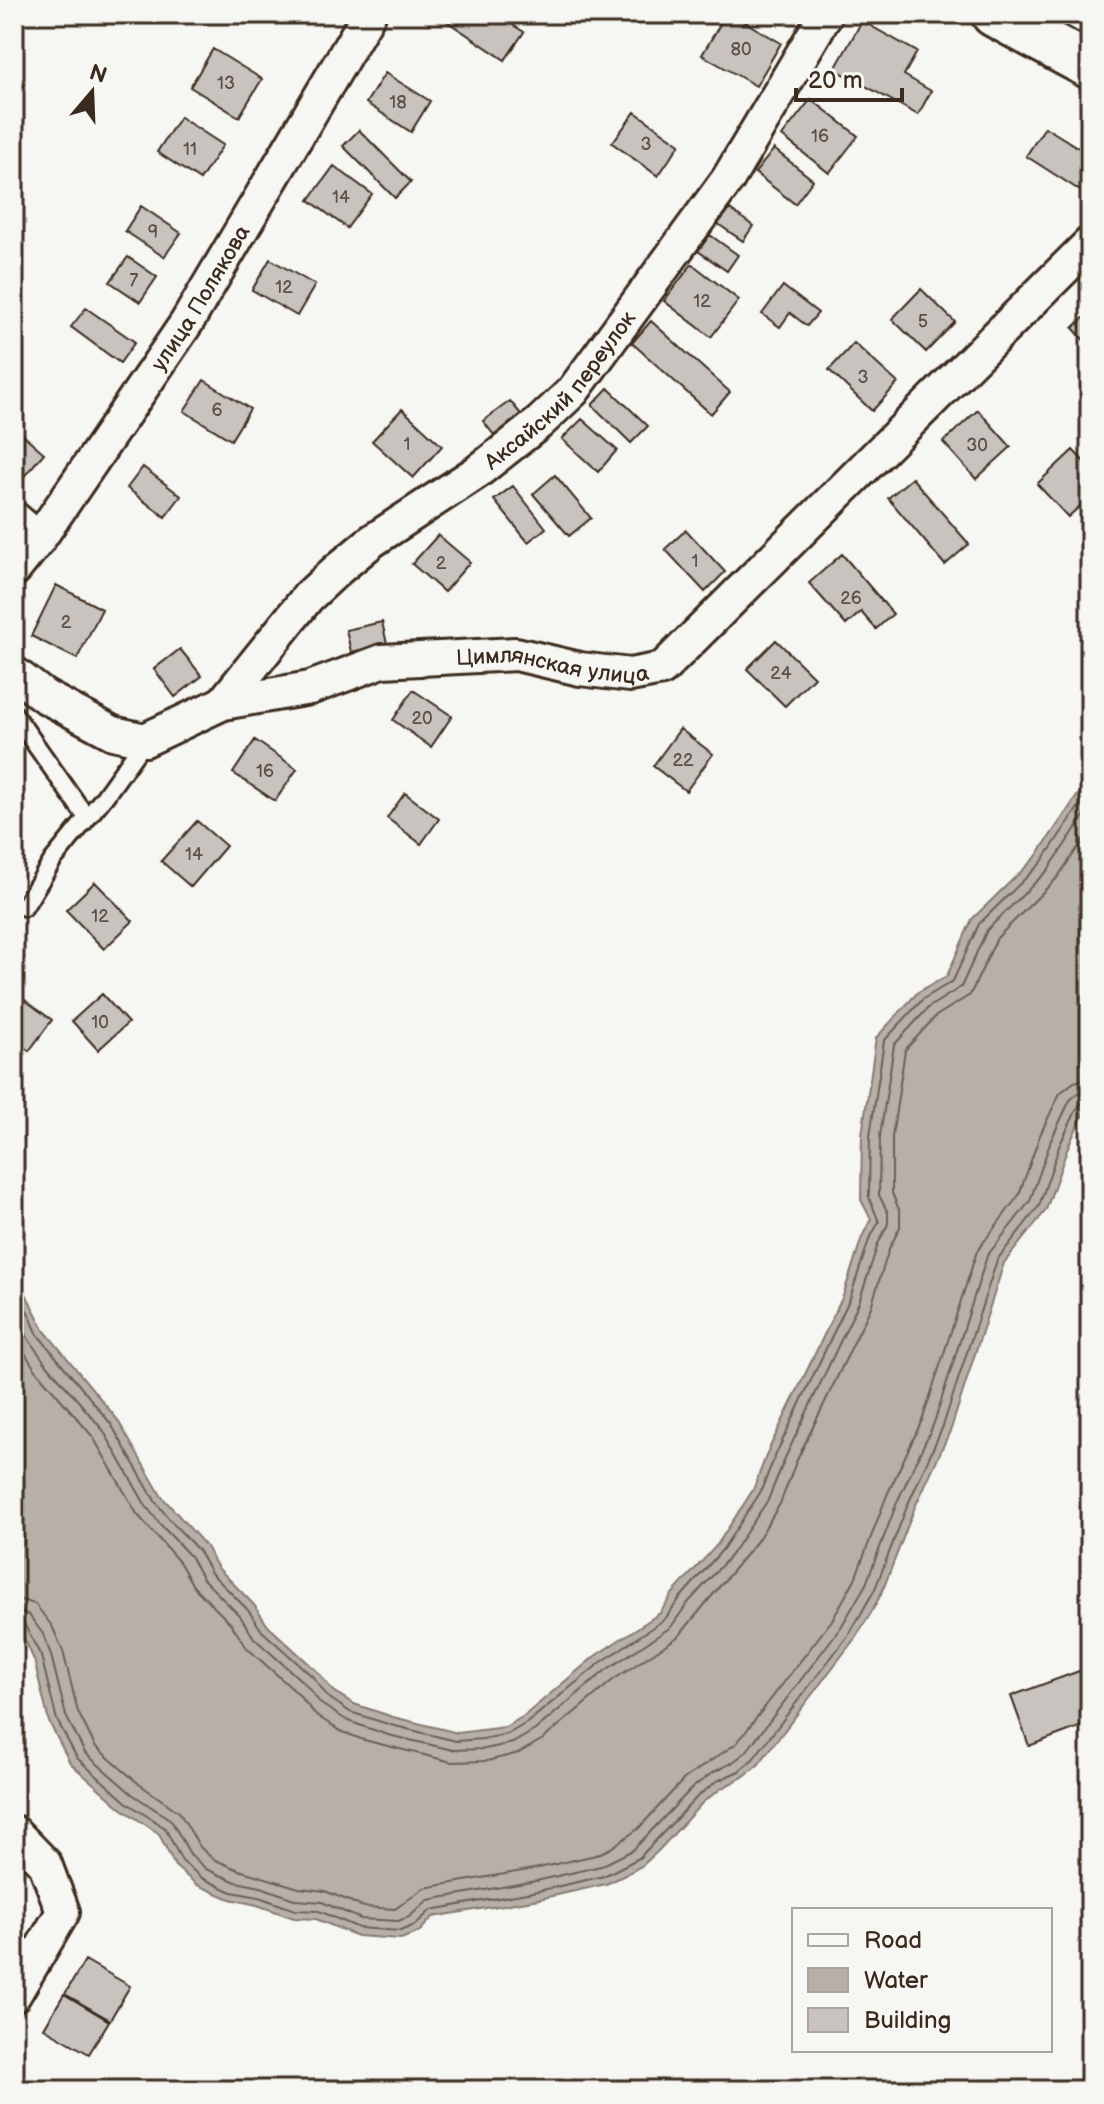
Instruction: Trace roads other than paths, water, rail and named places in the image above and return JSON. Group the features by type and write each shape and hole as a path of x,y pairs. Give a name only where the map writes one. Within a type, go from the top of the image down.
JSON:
{"street":[{"name":"улица Полякова","path":"14,570 39,539 187,322 369,14"},
{"name":"Аксайский переулок","path":"223,703 308,597 337,570 372,541 477,472 539,423 573,391 728,179 826,14"},
{"path":"1001,15 1090,66"},
{"name":"Цимлянская улица","path":"145,740 223,703 310,688 382,661 516,654 580,669 630,675 662,669 1090,243"},
{"path":"14,518 39,539"},
{"path":"14,673 44,696 113,733 145,740"},
{"path":"14,1832 45,1864 63,1912 14,1995"}],"lane":[{"path":"14,714 87,818"},
{"path":"24,907 53,860 145,740"}],"water":[{"path":"1090,777 1090,1106 1085,1110 1068,1147 1046,1210 1004,1263 951,1429 915,1507 882,1592 856,1637 758,1765 703,1802 643,1865 625,1875 606,1884 539,1899 433,1917 419,1932 401,1939 357,1936 316,1919 294,1918 230,1899 197,1885 175,1866 159,1834 121,1808 70,1763 49,1722 34,1660 14,1623 14,1270 44,1330 117,1419 162,1497 205,1545 218,1568 254,1605 268,1626 318,1672 333,1691 354,1704 458,1733 505,1727 524,1716 595,1656 660,1613 673,1593 717,1545 753,1490 768,1451 843,1296 871,1219 861,1200 862,1135 876,1038 918,992 947,976 972,919 1035,858"}]}
